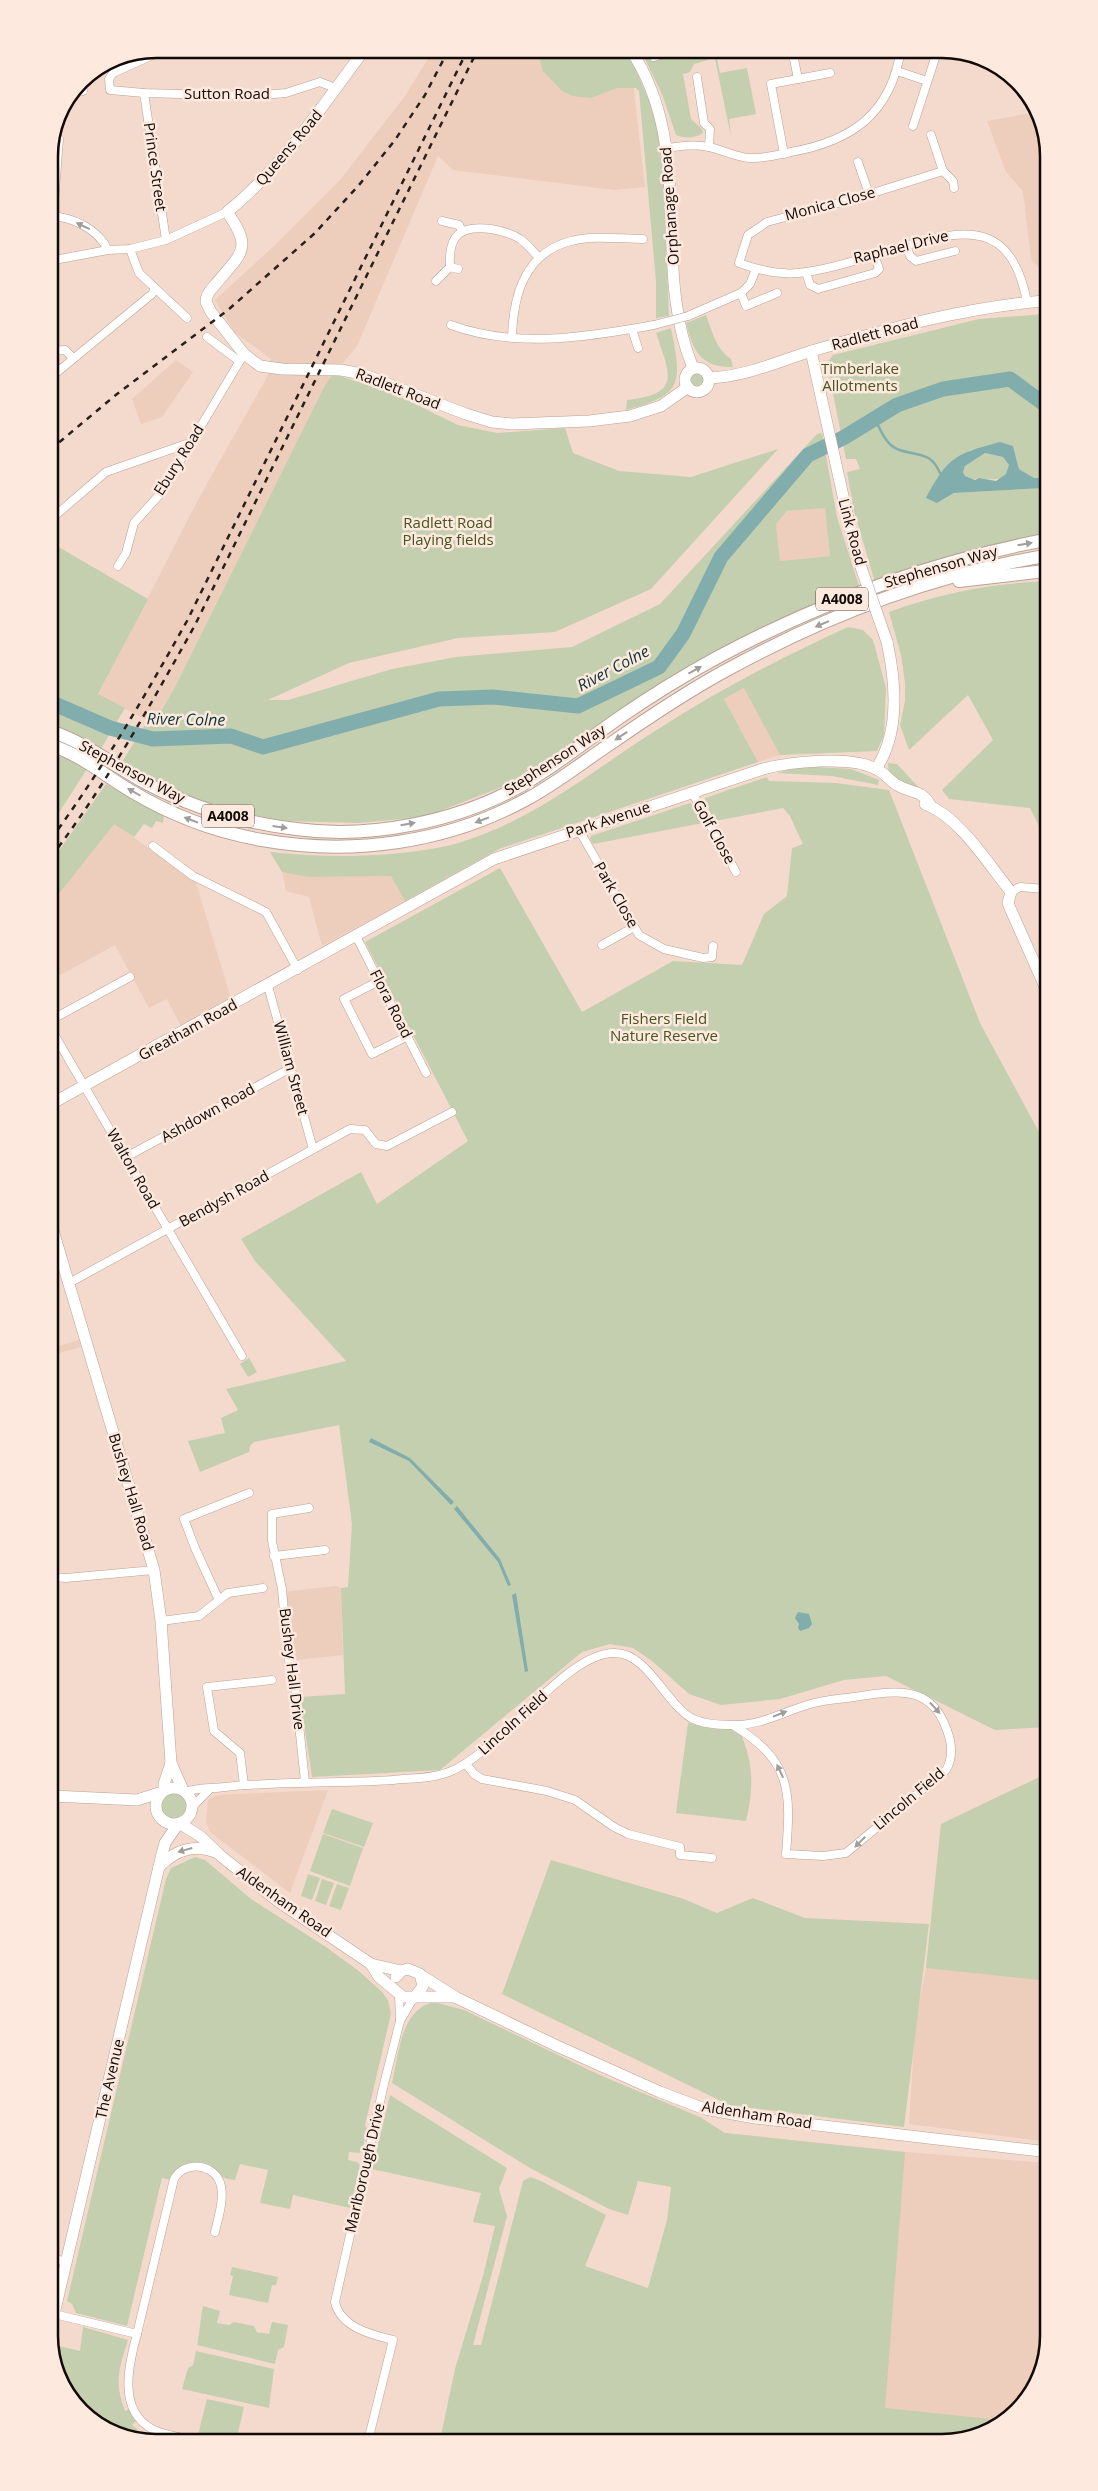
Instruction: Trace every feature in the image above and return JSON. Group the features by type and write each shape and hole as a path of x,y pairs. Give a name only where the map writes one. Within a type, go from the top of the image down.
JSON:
{"main road":[{"name":"Stephenson Way","path":"58,735 92,750 147,784 180,799 251,822 299,830 344,831 378,829 429,820 478,805 522,785 653,695 717,658 789,622 848,596 926,569 986,552 1040,541"},
{"name":"Stephenson Way","path":"58,748 72,753 132,792 167,810 203,825 234,834 282,843 324,846 361,846 424,837 481,821 529,798 661,709 759,653 823,623 968,571 1040,557"},
{"name":"Stephenson Way","path":"917,588 999,575 1040,571"}],"street":[{"name":"Sutton Road","path":"145,58 113,73 108,79 110,90 116,92 251,96 286,93 320,82 335,88"},
{"name":"Queens Road","path":"58,259 108,250 130,249 166,240 227,212 271,172 358,58"},
{"name":"Orphanage Road","path":"635,58 659,104 667,148 676,301 682,337 693,368"},
{"path":"794,58 798,79"},
{"path":"667,148 696,145 709,147 739,157 751,158 819,147 858,129 881,103 896,71 899,58"},
{"path":"912,126 935,58"},
{"path":"896,71 927,81"},
{"path":"784,154 771,84 830,73"},
{"path":"697,77 704,122 710,129 709,147"},
{"name":"Prince Street","path":"144,93 166,240"},
{"path":"931,135 943,171 954,180 954,188"},
{"path":"58,150 59,140"},
{"path":"858,162 869,194"},
{"name":"Monica Close","path":"739,263 748,235 767,222 943,171"},
{"name":"Radlett Road","path":"227,212 241,232 243,247 239,256 208,293 206,302 210,312 241,358 256,364 273,369 341,370 362,374 466,414 492,422 512,424 589,421 630,416 661,406 688,387"},
{"path":"58,218 89,228 103,239 108,250"},
{"path":"442,221 459,225 462,231"},
{"path":"436,281 454,268 451,244 462,231 480,227 503,231 521,240 539,258"},
{"name":"Raphael Drive","path":"739,263 756,269 785,274 806,272 953,234 969,234 989,240 1005,251 1014,262 1021,277 1027,302"},
{"path":"512,338 513,308 518,290 527,272 539,258 571,241 591,238 643,239"},
{"path":"906,245 912,259 916,261 955,251"},
{"path":"130,249 136,268 154,289 187,318"},
{"path":"806,272 810,285 818,289 875,273 879,269 874,254"},
{"path":"451,325 484,334 538,339 579,337 654,325 688,316 741,293 750,284 756,269"},
{"path":"58,371 152,294 154,289"},
{"path":"741,293 746,306 777,293"},
{"name":"Radlett Road","path":"709,378 737,376 811,351 962,311 1040,300"},
{"path":"632,329 638,348"},
{"path":"207,337 241,358"},
{"path":"58,351 64,350 73,358"},
{"name":"Link Road","path":"811,351 855,550 888,642 894,679 892,720 885,755 876,768"},
{"name":"Ebury Road","path":"118,566 126,553 134,523 161,493 241,358"},
{"path":"693,368 703,369 709,378 707,386 702,390 694,391 688,387 685,376 693,368"},
{"path":"58,513 106,472 192,442"},
{"name":"Park Avenue","path":"323,954 494,859 778,765 819,761 856,764 876,768 888,779 908,790 924,794 931,806 964,834 1011,892"},
{"name":"Golf Close","path":"692,792 736,872"},
{"name":"Park Close","path":"579,830 639,936 664,949 703,958 712,957 713,946"},
{"path":"153,846 193,876 266,912 298,970"},
{"path":"1040,889 1020,887 1011,892 1008,903 1040,976"},
{"path":"602,945 634,926"},
{"name":"Flora Road","path":"356,936 426,1073"},
{"name":"Greatham Road","path":"58,1100 298,970 323,954"},
{"path":"58,1016 130,977"},
{"path":"379,981 344,999 372,1054 408,1036"},
{"name":"William Street","path":"268,986 313,1150"},
{"name":"Walton Road","path":"58,1041 242,1356"},
{"name":"Ashdown Road","path":"126,1158 290,1068"},
{"name":"Bendysh Road","path":"69,1283 350,1130 356,1128 365,1130 376,1144 391,1145 452,1112"},
{"name":"Bushey Hall Road","path":"58,1247 154,1570 161,1621 171,1763 163,1791"},
{"path":"218,1598 184,1519 248,1493"},
{"name":"Bushey Hall Drive","path":"305,1782 295,1686 288,1656 282,1589 274,1556 272,1514 309,1508"},
{"path":"274,1556 325,1550"},
{"path":"58,1577 154,1570"},
{"path":"161,1621 199,1616 218,1598 233,1591 263,1588"},
{"name":"Lincoln Field","path":"185,1791 204,1787 210,1789 244,1785 374,1781 438,1776 466,1764 492,1743 574,1667 605,1654 617,1652 637,1662 691,1718 706,1723 734,1726 756,1724 812,1703 902,1691 928,1701 939,1711 950,1739 952,1758 946,1770 846,1853 823,1856 786,1854 790,1806 781,1769 757,1742 734,1726"},
{"path":"244,1785 240,1753 214,1731 207,1687 272,1680"},
{"name":"Bushey Hall Road","path":"171,1763 185,1791"},
{"path":"466,1764 474,1774 482,1779 547,1791 575,1800 614,1827 628,1834 680,1847 680,1855 712,1858"},
{"path":"58,1796 137,1800 172,1788 185,1791 189,1796 192,1808"},
{"path":"137,1800 160,1818 172,1824 178,1824 187,1818 192,1808 210,1789"},
{"path":"160,1818 156,1806 163,1791"},
{"name":"Aldenham Road","path":"192,1808 200,1836"},
{"name":"The Avenue","path":"160,1818 165,1844"},
{"name":"Aldenham Road","path":"178,1824 200,1836 216,1852 279,1902 371,1964 401,1971"},
{"name":"The Avenue","path":"58,2298 159,1867 165,1844 178,1824"},
{"path":"159,1867 169,1857 185,1849 199,1847 216,1852"},
{"name":"Aldenham Road","path":"371,1964 379,1977 398,1992"},
{"path":"413,1969 422,1976 422,1989 414,1997 405,1998 398,1992 395,1979 401,1971 413,1969"},
{"name":"Aldenham Road","path":"422,1976 457,1998 623,2076 660,2092 712,2110 755,2118 1040,2151"},
{"name":"Marlborough Drive","path":"398,1992 400,2021"},
{"name":"Aldenham Road","path":"414,1997 457,1998"},
{"name":"Marlborough Drive","path":"370,2433 393,2340 359,2329 339,2314 335,2302 400,2021 414,1997"},
{"path":"168,2433 152,2429 137,2414 129,2392 128,2380 137,2334 174,2180 183,2169 191,2166 207,2169 217,2176 221,2185 220,2208 215,2232"},
{"path":"58,2260 67,2262"},
{"path":"58,2315 137,2334"}],"shaded area":[{"path":"428,58 612,58 633,83 645,187 614,190 453,170 438,156 357,346 325,385 175,687 153,723 98,695 199,498 268,375 271,359 234,332 215,300 274,246 340,180 405,96"},
{"path":"1030,113 1035,124 1040,143 1040,269 1031,259 1023,191 1006,172 987,121"},
{"path":"176,360 193,372 162,417 141,424 132,399"},
{"path":"825,508 830,556 780,561 776,524 787,511"},
{"path":"745,688 780,755 758,762 724,699"},
{"path":"114,823 196,883 231,999 181,1026 167,999 149,1008 115,945 58,976 58,895"},
{"path":"282,872 308,877 392,876 405,901 322,946 309,897 286,891"},
{"path":"79,1340 81,1347 58,1353 58,1346"},
{"path":"335,1586 341,1588 343,1655 296,1660 291,1654 284,1592"},
{"path":"1040,1777 1040,2141 909,2124 915,2027 926,1968 941,1824"},
{"path":"328,1790 290,1893 210,1832 206,1822 208,1800 217,1795"},
{"path":"725,2133 905,2152 1040,2162 1040,2348 1035,2367 1024,2390 1012,2405 997,2417 974,2428 961,2432 942,2434 677,2434 707,2351"}],"green space":[{"path":"540,58 629,58 633,63 656,117 663,176 669,316 656,318 656,281 639,91 636,88 617,88 591,98 573,96 562,91 543,71"},
{"path":"644,58 707,58 708,60 694,64 690,72 683,74 691,119 702,129 703,133 690,137 676,135 662,94"},
{"path":"715,58 717,58 720,73 747,68 756,114 729,119 731,137"},
{"name":"Timberlake Allotments","path":"1040,314 1040,478 1034,478 1019,469 1013,446 970,450 937,503 954,493 1040,488 1040,535 978,548 875,582 854,511 847,472 860,469 856,459 846,459 827,363 833,355 979,319"},
{"path":"706,315 715,339 731,359 733,367 722,367 706,361 700,356 692,342 686,323"},
{"path":"671,328 677,362 677,374 674,384 669,392 659,399 626,410 627,400 657,393 664,387 667,380 667,371 656,333"},
{"path":"694,373 700,373 704,380 700,387 694,387 690,383 690,377"},
{"name":"Radlett Road Playing fields","path":"333,374 388,391 458,425 497,433 565,428 573,453 619,471 691,477 778,449 651,589 555,632 458,638 349,663 268,700 288,700 392,669 456,657 572,647 660,604 817,434 822,433 837,517 859,586 846,591 576,743 502,787 424,817 358,823 284,821 230,810 170,789 122,762 148,720 154,723 175,687 325,385","holes":["825,508 830,556 780,561 776,524 787,511"]},
{"path":"985,453 1003,457 1009,465 1007,474 1001,478 993,479 972,479 965,476 963,472 965,466"},
{"path":"58,547 148,599 98,694 125,708 101,749 86,740 58,728"},
{"path":"1040,581 1040,828 1030,808 949,799 942,790 993,740 968,695 909,750 900,725 905,701 905,683 901,655 889,612 908,605 966,590"},
{"path":"848,627 863,630 873,640 886,688 884,735 877,751 780,755 744,688 724,699 758,762 499,849 405,901 391,876 308,877 282,872 270,852 336,856 381,855 447,846 476,837 501,827 547,802 658,729 728,687"},
{"path":"58,756 87,769 58,814"},
{"path":"888,763 897,764 921,790 889,775"},
{"path":"802,766 851,769 879,780 878,785 832,776 777,773"},
{"name":"Fishers Field Nature Reserve","path":"767,777 769,781 836,783 889,790 980,1023 1040,1134 1040,1727 995,1730 886,1676 844,1680 780,1699 721,1705 689,1694 652,1661 633,1648 610,1644 582,1652 440,1770 312,1777 300,1697 345,1694 341,1588 348,1587 352,1524 339,1425 254,1442 250,1446 249,1452 200,1472 188,1441 225,1433 221,1418 238,1410 226,1389 346,1361 255,1261 241,1239 361,1172 377,1204 468,1141 365,942 500,868 582,1012 673,961 742,965 764,914 787,896 792,848 803,844 790,816 783,808 715,821 704,801 705,798"},
{"path":"106,784 164,815 163,823 156,821 152,828 144,824 134,837 114,824 58,895 58,852"},
{"path":"690,803 703,823 593,844 590,839 591,836"},
{"path":"249,1358 257,1372 248,1377 240,1364"},
{"path":"688,1723 739,1730 748,1753 751,1775 746,1821 676,1813"},
{"path":"1040,1777 1040,1980 926,1968 941,1824"},
{"path":"173,1792 183,1796 187,1806 183,1816 173,1820 163,1816 159,1806 163,1796"},
{"path":"332,1809 373,1823 364,1847 323,1833"},
{"path":"323,1834 363,1848 350,1886 310,1871"},
{"path":"195,1857 205,1860 251,1899 326,1947 360,1972 388,2000 391,2014 365,2125 367,2129 362,2151 359,2153 349,2152 348,2160 357,2162 360,2165 350,2208 293,2195 290,2209 260,2203 268,2170 240,2164 235,2180 223,2177 213,2167 205,2163 194,2162 179,2167 170,2180 162,2178 127,2326 76,2313 72,2304 67,2301 166,1879 171,1868"},
{"path":"551,1860 684,1899 717,1913 753,1898 805,1918 929,1924 904,2127 729,2105 502,1994"},
{"path":"308,1874 320,1878 312,1900 301,1896"},
{"path":"322,1879 334,1883 326,1905 315,1901"},
{"path":"337,1884 349,1888 341,1910 329,1906"},
{"path":"434,2002 464,2010 602,2076 700,2117 725,2133 905,2152 885,2408 993,2419 961,2432 942,2434 441,2433 455,2369 483,2276 495,2226 473,2222 481,2193 372,2169 390,2095 507,2168 499,2189 507,2216 473,2345 481,2345 523,2181 530,2177 539,2180 606,2215 585,2266 648,2288 667,2220 671,2187 638,2181 628,2215 609,2209 530,2168 392,2083 403,2035 414,2014"},
{"path":"232,2267 278,2277 276,2285 272,2285 268,2303 229,2295 233,2276 230,2275"},
{"path":"203,2306 220,2311 217,2323 229,2325 234,2322 254,2326 257,2332 269,2334 272,2322 288,2325 284,2347 278,2350 275,2364 197,2345"},
{"path":"83,2327 128,2340 120,2367 120,2391 125,2411 131,2409 137,2420 132,2425 141,2432 124,2428 101,2417 86,2405 74,2390 63,2367 59,2346 80,2351"},
{"path":"196,2351 274,2369 269,2408 182,2389 188,2368 193,2365"},
{"path":"207,2399 244,2407 238,2433 198,2433"}],"water":[{"path":"1000,442 1013,446 1019,469 1034,478 1040,478 1040,488 954,493 937,503 926,498 947,465 954,459 973,450","holes":["985,453 1003,457 1009,465 1006,474 996,481 979,478 975,480 965,476 963,472 965,466"]},
{"path":"371,1438 410,1458 454,1502 451,1505 409,1461 369,1442"},
{"path":"457,1506 500,1559 511,1585 508,1586 498,1562 454,1509"},
{"path":"516,1593 528,1671 525,1672 512,1595"},
{"path":"798,1612 809,1614 812,1624 809,1628 800,1631 798,1628 799,1624 795,1618"}],"waterway":[{"name":"River Colne","path":"58,705 110,728 153,739 231,736 263,747 439,699 493,697 578,706 659,667 683,634 721,557 808,455 843,438 897,405 943,389 1010,379 1040,401"},
{"path":"874,417 883,435 893,447 927,457 940,473"}],"railway":[{"path":"58,443 117,394 228,310 315,233 359,185 395,140 425,95 444,58"},
{"path":"58,829 122,732 187,621 464,58"},
{"path":"58,848 109,773 195,625 474,58"}]}
